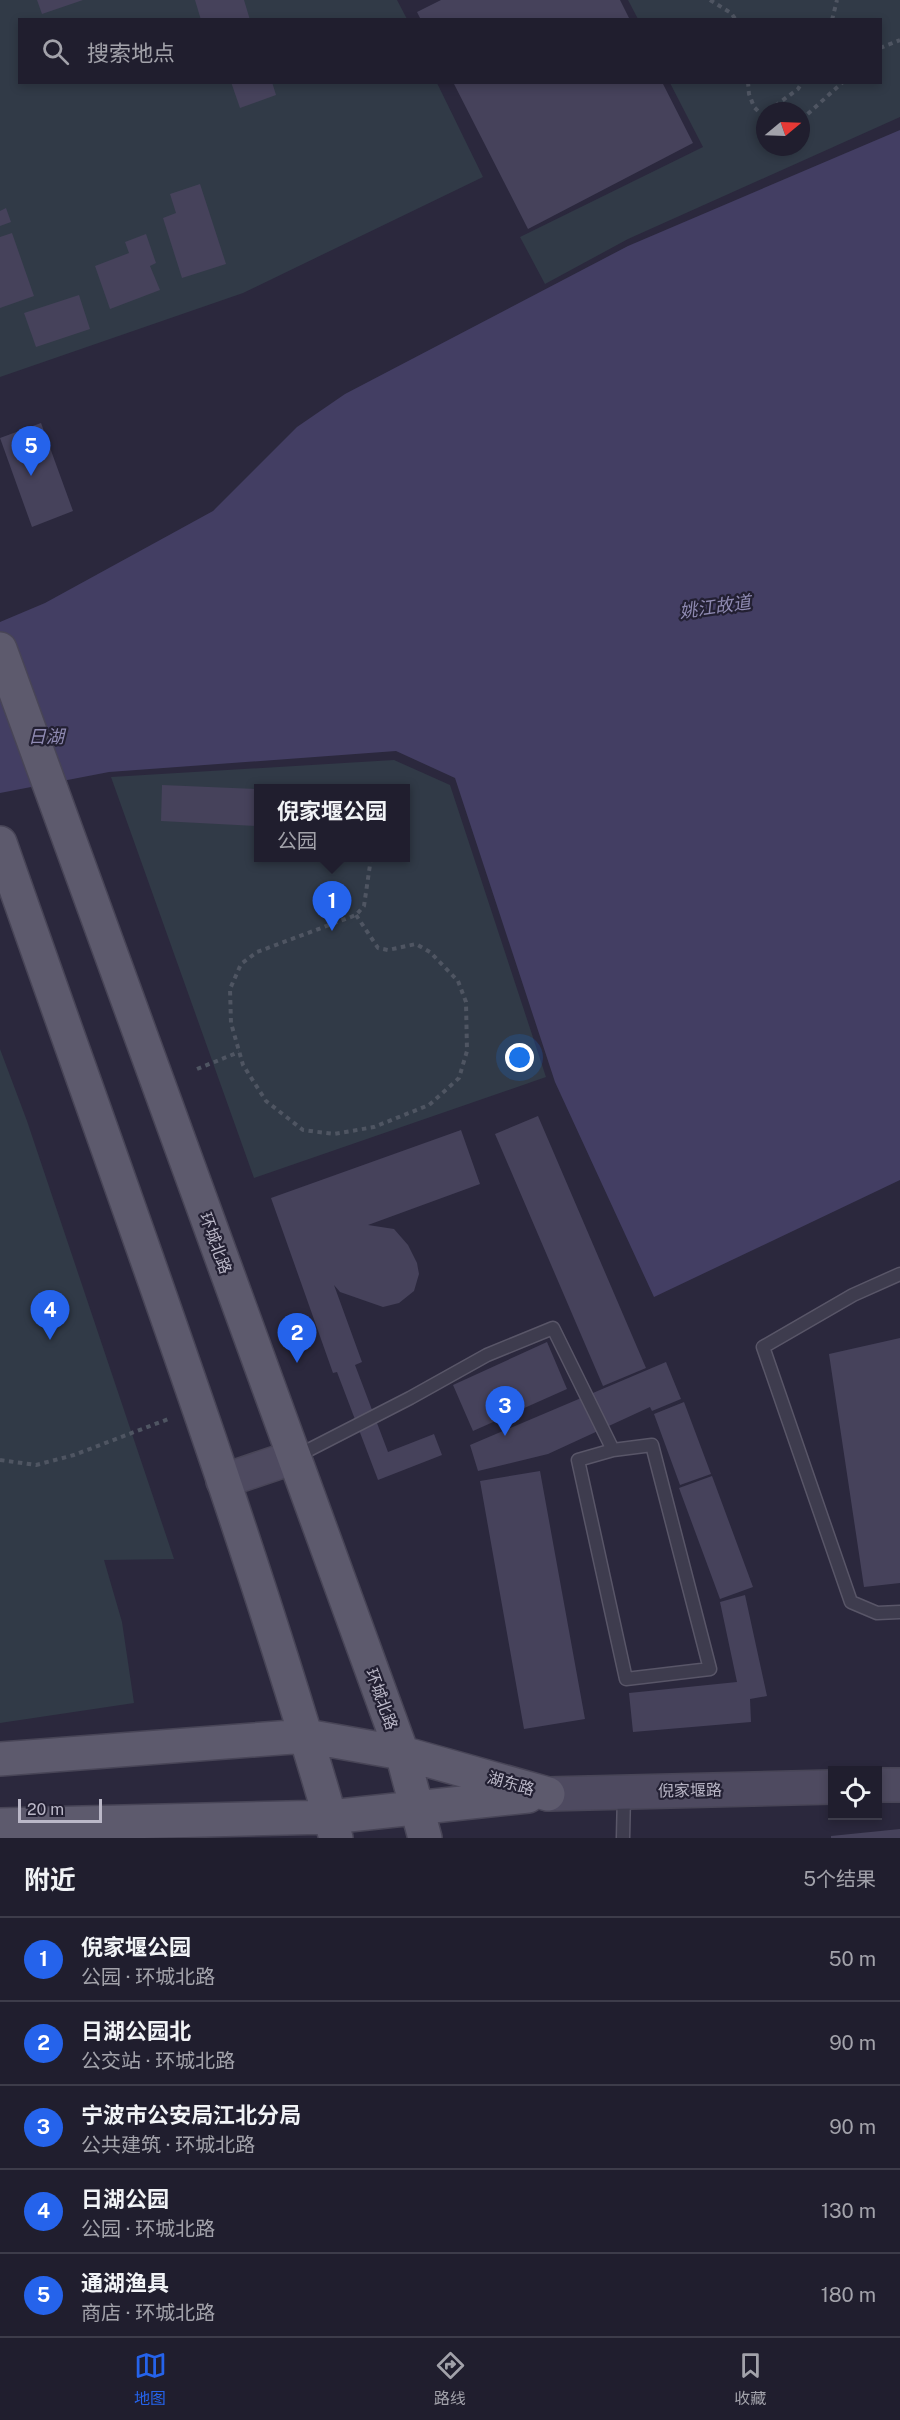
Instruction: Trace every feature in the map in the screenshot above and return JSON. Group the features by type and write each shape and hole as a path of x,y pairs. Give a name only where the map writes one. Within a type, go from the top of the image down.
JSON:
{"main road":[{"name":"环城北路","path":"0,649 402,1753 425,1838"},
{"path":"0,843 223,1481 306,1736 333,1828"},
{"path":"223,1481 294,1457"},
{"name":"湖东路","path":"0,1759 306,1736 402,1753 548,1794"},
{"path":"882,1785 900,1785"},
{"name":"倪家堰路","path":"548,1794 828,1786"},
{"name":"湖东路","path":"0,1825 333,1828 417,1806 548,1794"}],"lane":[{"path":"900,1274 853,1295 763,1347 851,1602 877,1614 900,1612"},
{"path":"294,1457 410,1398 487,1355 553,1328 613,1450"},
{"path":"652,1445 710,1669 626,1678 578,1460 613,1450 652,1445"},
{"path":"622,1838 624,1792"}],"path":[{"path":"710,0 731,13 735,18"},
{"path":"832,18 837,0"},
{"path":"882,47 900,40"},
{"path":"748,84 749,94 756,108"},
{"path":"780,102 798,89 801,84"},
{"path":"810,112 841,84"},
{"path":"356,915 378,948 388,950 416,944 430,952 458,981 466,1002 467,1051 459,1078 429,1105 374,1127 334,1134 303,1130 266,1101 243,1065 231,1023 230,989 241,964 257,952 356,915 364,906 370,862"},
{"path":"197,1069 239,1052"},
{"path":"0,1460 36,1465 74,1455 152,1426 197,1406"}],"shaded area":[{"path":"0,0 397,0 406,18 18,18 18,84 437,84 483,177 243,293 0,377"},
{"path":"628,0 900,0 900,117 628,239 545,284 520,237 703,147 671,84 882,84 882,18 637,18"},
{"path":"394,760 450,785 546,1077 254,1178 111,777"},
{"path":"0,1049 27,1121 174,1559 104,1560 122,1622 134,1703 0,1723"}],"water":[{"path":"900,130 900,1180 654,1297 555,1082 455,778 396,751 109,772 0,793 0,622 45,603 213,511 297,427 345,394 628,246"}],"building":[{"path":"37,0 83,0 42,14"},
{"path":"195,0 244,0 249,18 200,18"},
{"path":"441,0 620,0 629,18 420,18 417,12"},
{"path":"232,84 273,84 276,95 240,108"},
{"path":"454,84 663,84 693,143 528,229"},
{"path":"200,184 226,264 182,278 163,218 176,213 170,194"},
{"path":"6,208 11,222 0,226 0,211"},
{"path":"12,233 34,296 0,308 0,237"},
{"path":"146,234 156,263 150,266 160,290 110,309 95,266 129,253 125,242"},
{"path":"79,295 90,329 36,347 24,313"},
{"path":"41,423 73,511 32,527 0,438"},
{"path":"162,785 254,789 254,826 161,821"},
{"path":"538,1116 646,1368 603,1386 495,1134"},
{"path":"461,1130 480,1184 368,1225 394,1229 408,1245 417,1263 419,1274 414,1291 399,1303 383,1307 340,1292 334,1285 362,1362 355,1365 388,1452 434,1434 442,1455 378,1480 337,1372 333,1373 271,1198"},
{"path":"900,1338 900,1583 864,1587 829,1354"},
{"path":"547,1342 567,1389 473,1431 453,1385"},
{"path":"666,1362 681,1399 652,1411 650,1407 548,1454 478,1471 470,1445"},
{"path":"684,1402 711,1474 680,1485 654,1414"},
{"path":"540,1471 585,1719 524,1729 480,1481"},
{"path":"712,1476 753,1587 720,1599 679,1488"},
{"path":"745,1595 767,1696 750,1699 751,1722 633,1732 629,1693 737,1682 720,1602"},
{"path":"900,1829 900,1838 831,1838 831,1836"}],"place":[{"name":"通湖渔具","path":"31,476"},
{"name":"倪家堰公园","path":"332,931"},
{"name":"日湖公园","path":"50,1340"},
{"name":"日湖公园北","path":"297,1363"},
{"name":"宁波市公安局江北分局","path":"505,1436"}],"water label":[{"name":"姚江故道","path":"715,607"},
{"name":"日湖","path":"46,737"}]}
